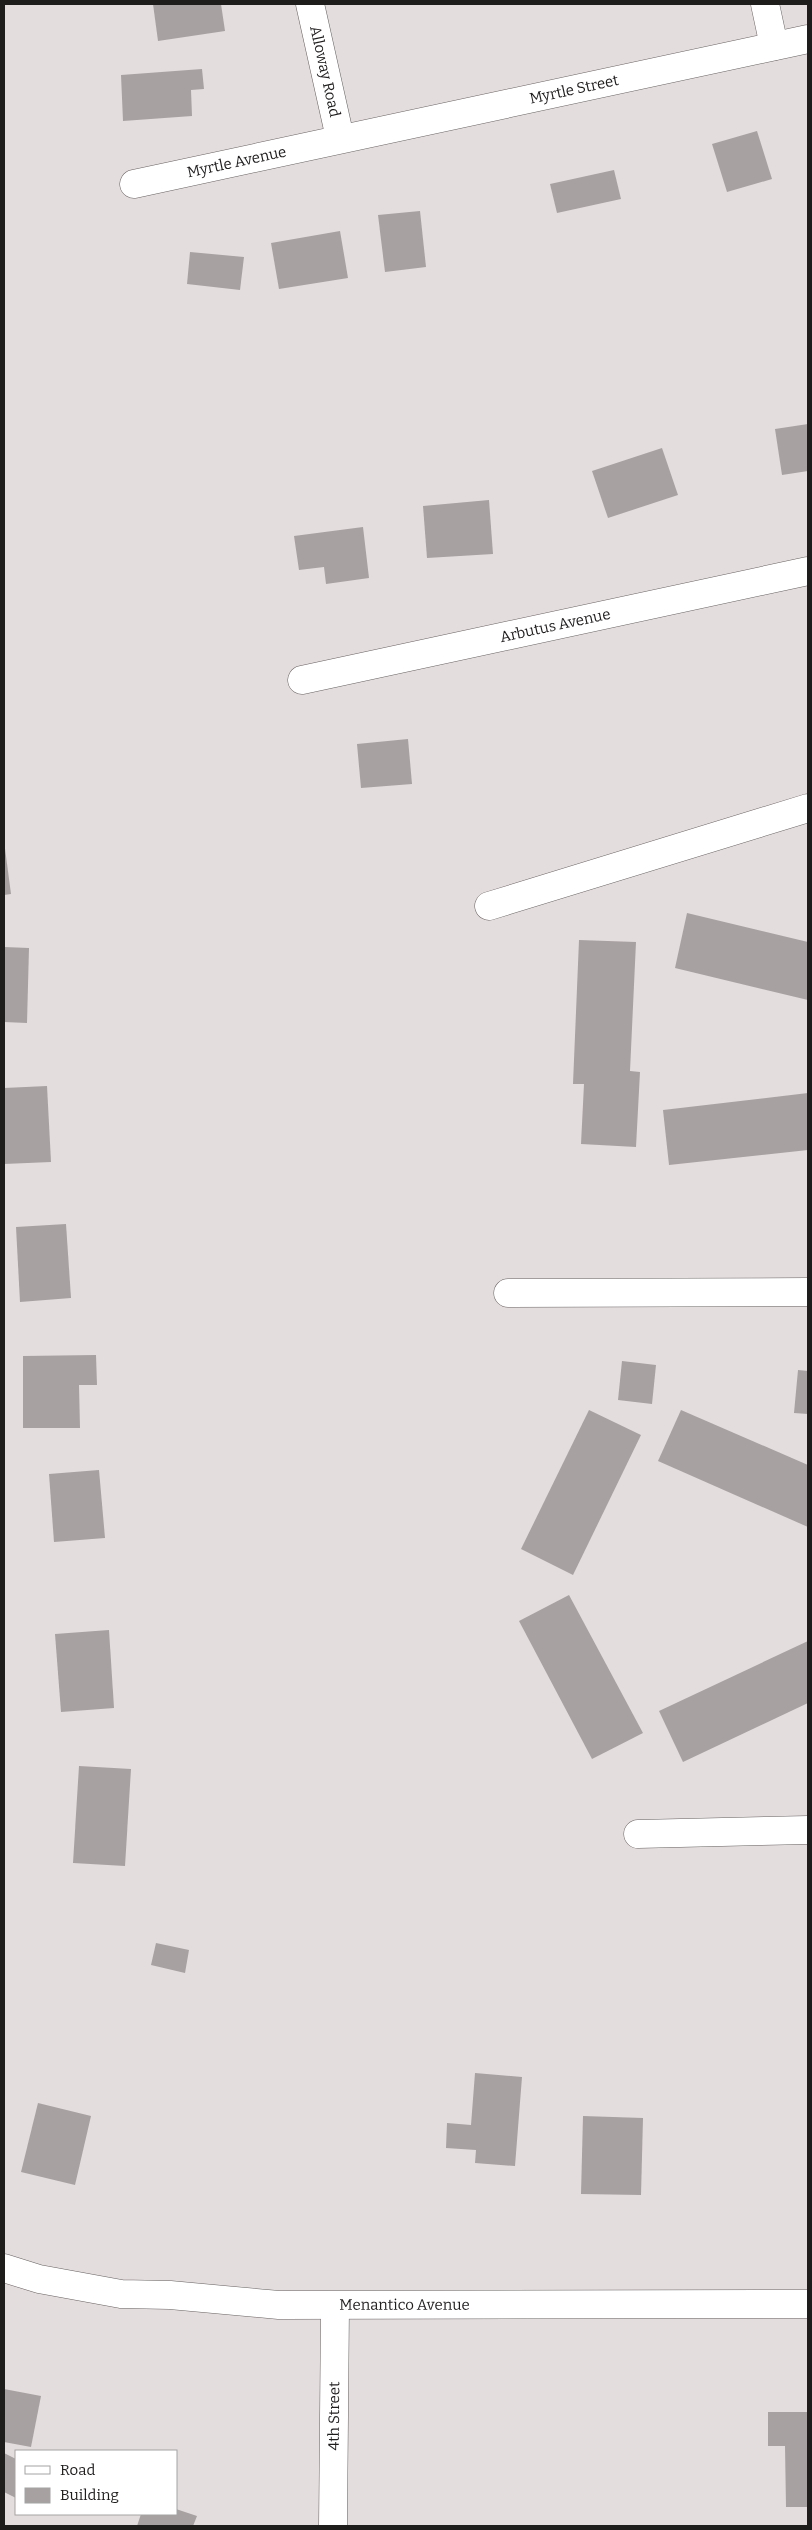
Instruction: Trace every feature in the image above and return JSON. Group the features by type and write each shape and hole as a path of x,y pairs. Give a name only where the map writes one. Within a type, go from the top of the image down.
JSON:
{"street":[{"name":"Alloway Road","path":"310,4 340,138"},
{"path":"765,4 774,46"},
{"name":"Myrtle Street","path":"340,138 808,40"},
{"name":"Myrtle Avenue","path":"134,184 340,138"},
{"name":"Arbutus Avenue","path":"302,680 808,571"},
{"path":"489,906 808,808"},
{"path":"508,1293 808,1292"},
{"path":"638,1834 808,1830"},
{"name":"Menantico Avenue","path":"4,2268 39,2279 121,2294 170,2295 279,2305 335,2307 808,2304"},
{"name":"4th Street","path":"333,2526 335,2307"}],"building":[{"path":"153,4 221,4 225,31 158,41"},
{"path":"202,69 204,89 191,90 192,116 123,121 121,75"},
{"path":"757,131 772,179 727,192 712,144"},
{"path":"614,170 621,199 557,213 550,184"},
{"path":"420,211 426,267 385,272 378,215"},
{"path":"340,231 348,278 279,289 271,243"},
{"path":"190,252 244,257 240,290 187,284"},
{"path":"808,424 808,471 782,475 775,429"},
{"path":"662,448 678,495 608,518 592,471"},
{"path":"489,500 493,554 427,558 423,506"},
{"path":"363,527 369,578 326,584 324,567 299,570 294,536"},
{"path":"408,739 412,784 361,788 357,744"},
{"path":"4,841 11,894 4,895"},
{"path":"687,913 808,942 808,1000 675,968"},
{"path":"579,940 636,942 630,1071 640,1072 636,1147 581,1144 584,1084 573,1084"},
{"path":"4,947 29,948 27,1023 4,1022"},
{"path":"47,1086 51,1162 4,1164 4,1088"},
{"path":"808,1093 808,1150 669,1165 663,1110"},
{"path":"66,1224 71,1298 20,1302 16,1227"},
{"path":"96,1355 97,1385 79,1385 80,1428 23,1428 23,1356"},
{"path":"622,1361 656,1365 652,1404 618,1400"},
{"path":"798,1370 808,1371 808,1414 794,1413"},
{"path":"589,1410 641,1435 573,1575 521,1549"},
{"path":"681,1410 808,1465 808,1527 658,1461"},
{"path":"99,1470 105,1538 54,1542 49,1474"},
{"path":"569,1595 643,1733 592,1759 519,1621"},
{"path":"109,1630 114,1708 61,1712 55,1634"},
{"path":"808,1641 808,1703 683,1762 659,1711"},
{"path":"79,1766 131,1769 125,1866 73,1863"},
{"path":"156,1943 189,1950 185,1973 151,1965"},
{"path":"475,2073 522,2077 515,2166 475,2163 476,2150 446,2148 447,2123 471,2125"},
{"path":"38,2103 91,2116 75,2185 21,2172"},
{"path":"583,2116 643,2118 641,2195 581,2194"},
{"path":"4,2389 41,2396 31,2447 4,2442"},
{"path":"768,2412 808,2412 808,2507 786,2507 785,2446 768,2446"},
{"path":"4,2453 15,2458 15,2498 4,2492"},
{"path":"178,2510 197,2516 193,2526 137,2526 141,2515 178,2515"}]}
